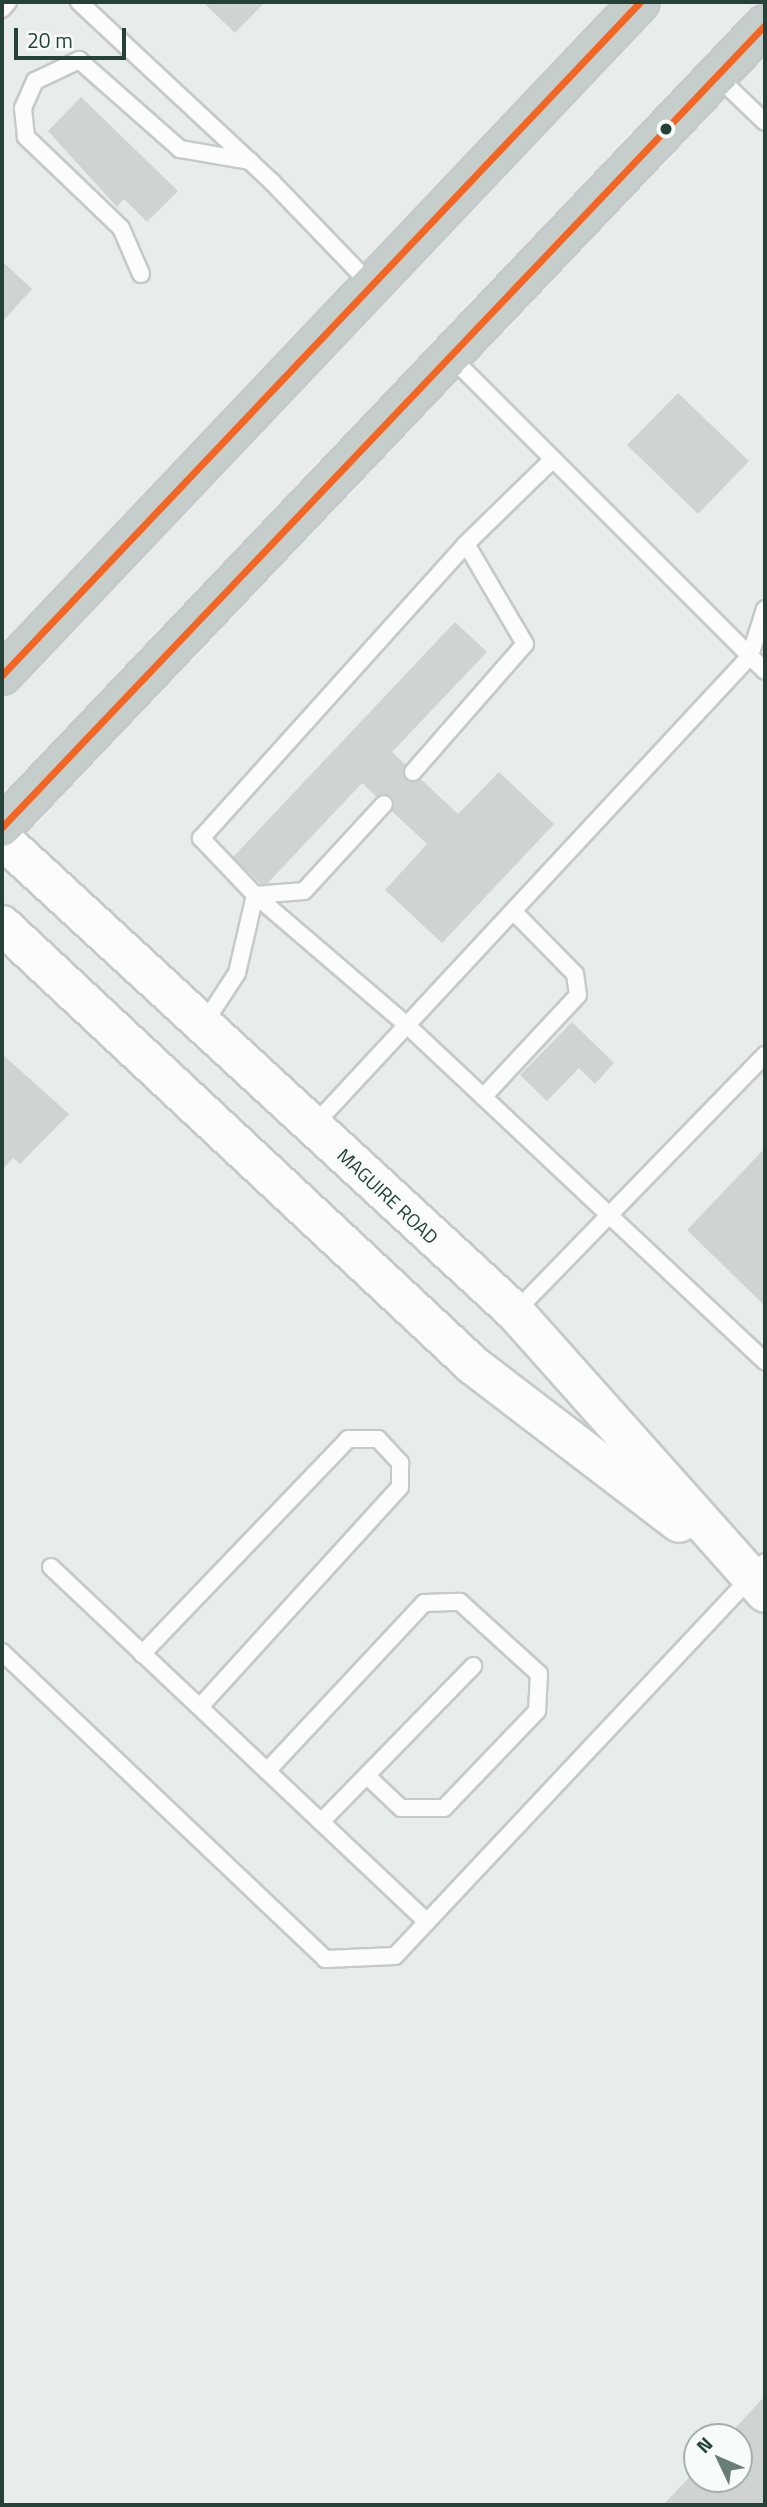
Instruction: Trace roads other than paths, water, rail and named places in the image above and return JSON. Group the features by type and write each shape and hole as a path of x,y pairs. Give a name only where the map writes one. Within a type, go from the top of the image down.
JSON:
{"highway":[{"path":"2,675 640,2"},
{"path":"2,827 765,25"}],"main road":[{"name":"MAGUIRE ROAD","path":"2,839 514,1312 760,1577"},
{"path":"2,925 474,1366 760,1577"}],"lane":[{"path":"2,9 8,2"},
{"path":"79,2 250,161 372,286"},
{"path":"141,274 121,228 26,137 23,108 35,81 79,60 180,149 250,161"},
{"path":"717,76 765,122"},
{"path":"451,358 765,671"},
{"path":"552,459 466,544 201,838 255,895 410,1028 765,1361"},
{"path":"413,772 525,644 466,544"},
{"path":"313,1126 410,1028 750,656 765,609"},
{"path":"255,895 304,891 384,804"},
{"path":"203,1025 237,973 255,895"},
{"path":"483,1097 578,995 575,974 515,913"},
{"path":"514,1312 765,1055"},
{"path":"142,1654 348,1439 378,1439 400,1463 400,1487 200,1707"},
{"path":"51,1567 427,1922"},
{"path":"2,1651 325,1959 395,1956 760,1577"},
{"path":"267,1771 424,1602 460,1602 539,1674 537,1711 444,1808 401,1808 367,1776"},
{"path":"321,1822 472,1666"}]}
